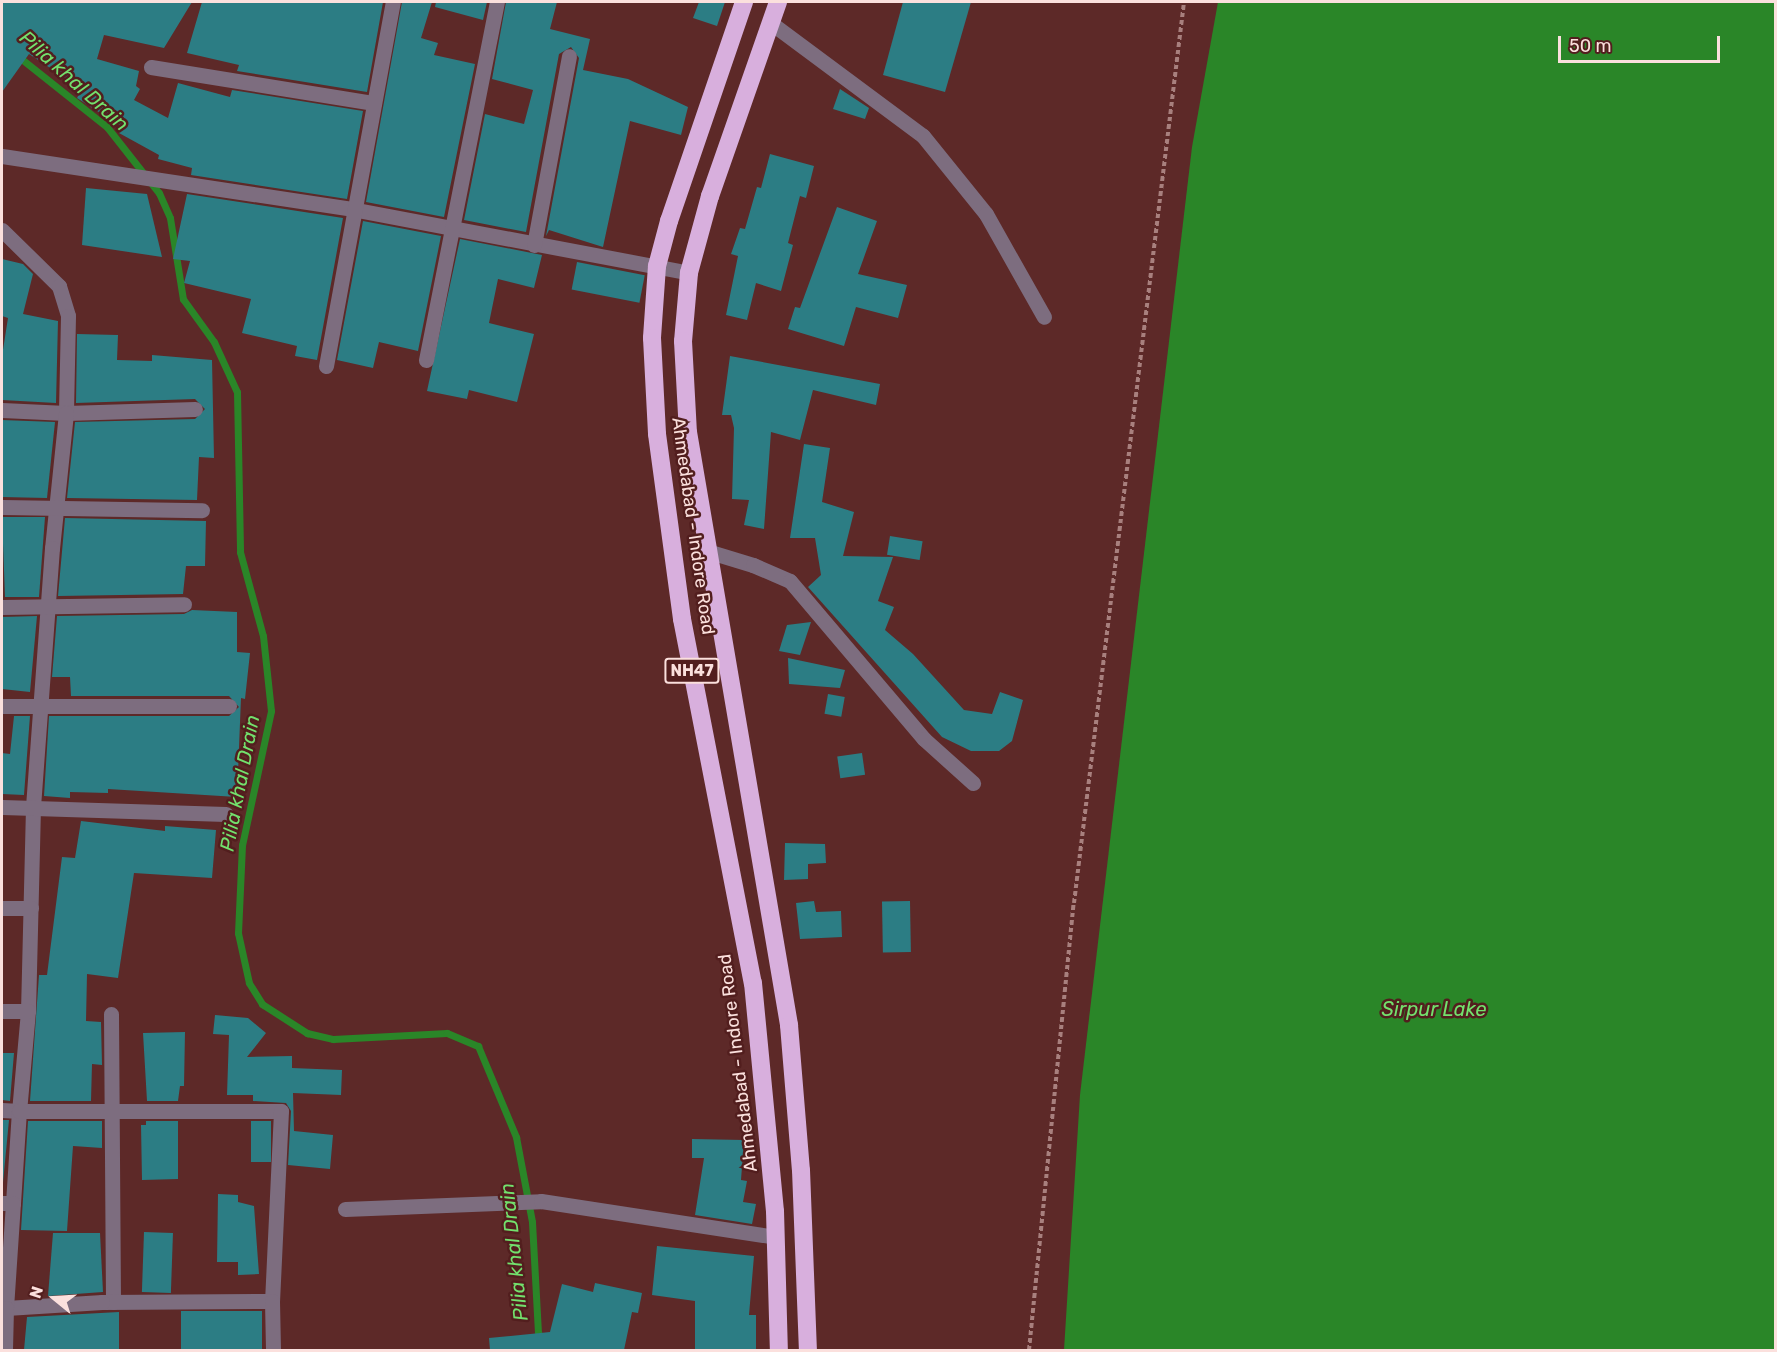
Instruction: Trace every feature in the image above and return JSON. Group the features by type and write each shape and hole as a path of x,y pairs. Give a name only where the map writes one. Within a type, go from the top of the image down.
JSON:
{"highway":[{"name":"Ahmedabad - Indore Road","path":"744,2 657,266 652,339 657,434 682,619 753,984 765,1085 775,1237 779,1350"},
{"name":"Ahmedabad - Indore Road","path":"778,2 710,196 689,273 683,341 688,432 707,551 764,860 789,1025 801,1170 808,1350"}],"street":[{"path":"326,366 357,210 393,2"},
{"path":"426,360 454,229 497,2"},
{"path":"771,23 923,136 986,214 1044,316"},
{"path":"534,245 568,56"},
{"path":"151,67 374,103"},
{"path":"2,156 84,166 357,210 689,273"},
{"path":"2,230 59,286 68,316 66,413 56,508 33,807 28,1011 19,1111 7,1203 5,1350"},
{"path":"2,410 66,413 195,409"},
{"path":"2,507 202,510"},
{"path":"707,551 753,565 790,581 924,739 973,783"},
{"path":"2,607 184,604"},
{"path":"2,705 229,706"},
{"path":"2,807 226,814"},
{"path":"2,908 31,908"},
{"path":"2,1011 28,1011"},
{"path":"111,1014 113,1302"},
{"path":"2,1110 281,1111 272,1301 273,1350"},
{"path":"345,1209 541,1201 775,1237"},
{"path":"4,1308 113,1302 272,1301"}],"path":[{"path":"1029,1350 1074,903 1184,2"}],"water":[{"name":"Sirpur Lake","path":"1218,2 1775,2 1775,1350 1064,1350 1080,1095 1192,147"}],"building":[{"path":"2,2 192,2 164,48 104,35 97,59 139,71 136,86 140,89 134,100 168,118 178,83 230,97 232,90 363,111 347,199 191,175 192,168 158,159 159,155 119,133 122,127 77,98 82,89 29,54 2,92"},
{"path":"202,2 383,2 367,92 237,71 239,65 187,53"},
{"path":"402,2 432,2 421,38 438,43 434,55 475,64 444,217 366,202"},
{"path":"436,2 487,2 483,20 435,7"},
{"path":"506,2 557,2 550,29 590,39 583,70 628,79 688,107 681,135 630,121 603,247 549,230 546,236 579,58 571,47 559,54 526,232 464,220 485,114 524,124 533,90 492,79"},
{"path":"699,2 725,2 717,26 693,18"},
{"path":"903,2 971,2 945,92 883,75"},
{"path":"840,89 869,108 865,119 833,109"},
{"path":"770,154 814,166 806,198 800,196 788,243 793,245 781,291 756,283 747,320 726,315 738,256 731,254 740,228 745,229 757,187 761,188"},
{"path":"86,188 147,194 162,257 82,245"},
{"path":"187,194 343,218 317,360 295,356 297,346 242,333 251,299 184,283 190,261 173,259"},
{"path":"837,207 877,221 858,274 907,285 898,318 856,307 844,346 788,329 795,307 800,308"},
{"path":"363,221 441,236 418,351 379,342 373,368 337,360"},
{"path":"460,239 542,255 534,288 498,279 489,323 534,334 517,402 469,390 467,399 427,391"},
{"path":"2,259 23,264 33,274 23,314 58,321 56,403 2,400 2,356 8,318 2,316"},
{"path":"577,262 645,275 639,303 572,289"},
{"path":"77,334 118,335 117,360 152,361 152,355 212,360 214,458 199,457 197,500 67,498 75,422 195,419 205,409 195,399 76,403"},
{"path":"730,356 880,384 876,405 813,390 800,440 771,432 764,529 744,525 749,500 732,499 734,428 731,415 722,415"},
{"path":"2,420 55,422 47,498 2,497"},
{"path":"804,444 830,448 822,502 854,512 843,556 893,557 878,601 894,607 885,630 913,654 964,710 992,714 1000,692 1023,700 1012,741 999,751 971,751 942,737 808,587 821,575 815,538 790,538"},
{"path":"2,517 45,517 39,597 5,597"},
{"path":"65,518 206,521 205,566 186,566 183,594 58,596"},
{"path":"890,536 923,541 920,560 887,555"},
{"path":"192,610 237,612 237,652 250,653 245,699 241,698 237,797 108,789 108,793 70,792 70,798 44,796 49,716 229,716 239,707 229,696 71,696 70,677 52,677 57,616 184,614"},
{"path":"37,616 30,692 2,689 2,617"},
{"path":"811,622 800,655 779,651 787,625"},
{"path":"788,658 845,670 840,688 789,684"},
{"path":"828,694 845,697 841,717 825,714"},
{"path":"14,716 30,716 24,795 2,794 2,753 10,754"},
{"path":"862,753 865,775 840,778 837,756"},
{"path":"81,821 165,831 165,826 216,830 212,878 134,873 118,978 87,974 86,1021 101,1022 102,1065 92,1064 91,1101 30,1101 39,975 47,975 62,857 75,858"},
{"path":"785,843 825,844 826,863 808,864 808,879 784,880"},
{"path":"814,901 816,912 841,911 842,937 800,939 796,903"},
{"path":"882,901 910,901 911,952 883,952"},
{"path":"215,1015 248,1018 266,1033 247,1057 292,1056 292,1068 342,1070 341,1095 293,1093 294,1131 333,1135 330,1169 288,1165 291,1111 286,1103 253,1101 253,1095 227,1095 229,1035 213,1034"},
{"path":"185,1032 184,1086 180,1086 178,1101 147,1101 143,1033"},
{"path":"2,1053 14,1053 10,1101 2,1100"},
{"path":"2,1120 9,1120 2,1193"},
{"path":"28,1121 102,1121 102,1148 73,1146 67,1231 21,1230"},
{"path":"146,1121 178,1121 178,1179 142,1180 141,1125 146,1125"},
{"path":"251,1121 271,1121 271,1162 251,1162"},
{"path":"692,1139 744,1140 741,1180 747,1181 743,1202 756,1204 752,1224 695,1215 704,1158 692,1158"},
{"path":"218,1194 238,1195 238,1202 254,1206 259,1274 238,1275 238,1262 217,1262"},
{"path":"144,1232 173,1233 171,1293 142,1292"},
{"path":"53,1233 100,1233 103,1292 48,1296"},
{"path":"657,1246 754,1256 749,1315 756,1315 756,1350 695,1350 695,1301 652,1295"},
{"path":"595,1283 642,1293 638,1313 632,1312 624,1350 490,1350 489,1338 550,1332 562,1284 593,1292"},
{"path":"181,1311 262,1311 262,1350 181,1350"},
{"path":"119,1312 119,1350 24,1350 27,1317"}],"waterway":[{"name":"Pilia khal Drain","path":"19,57 107,127 159,193 170,218 183,299 214,342 237,392 240,552 263,636 271,711 242,845 238,933 249,983 262,1004 307,1033 333,1039 447,1033 478,1046 516,1137 532,1222 538,1332 544,1350"}]}
